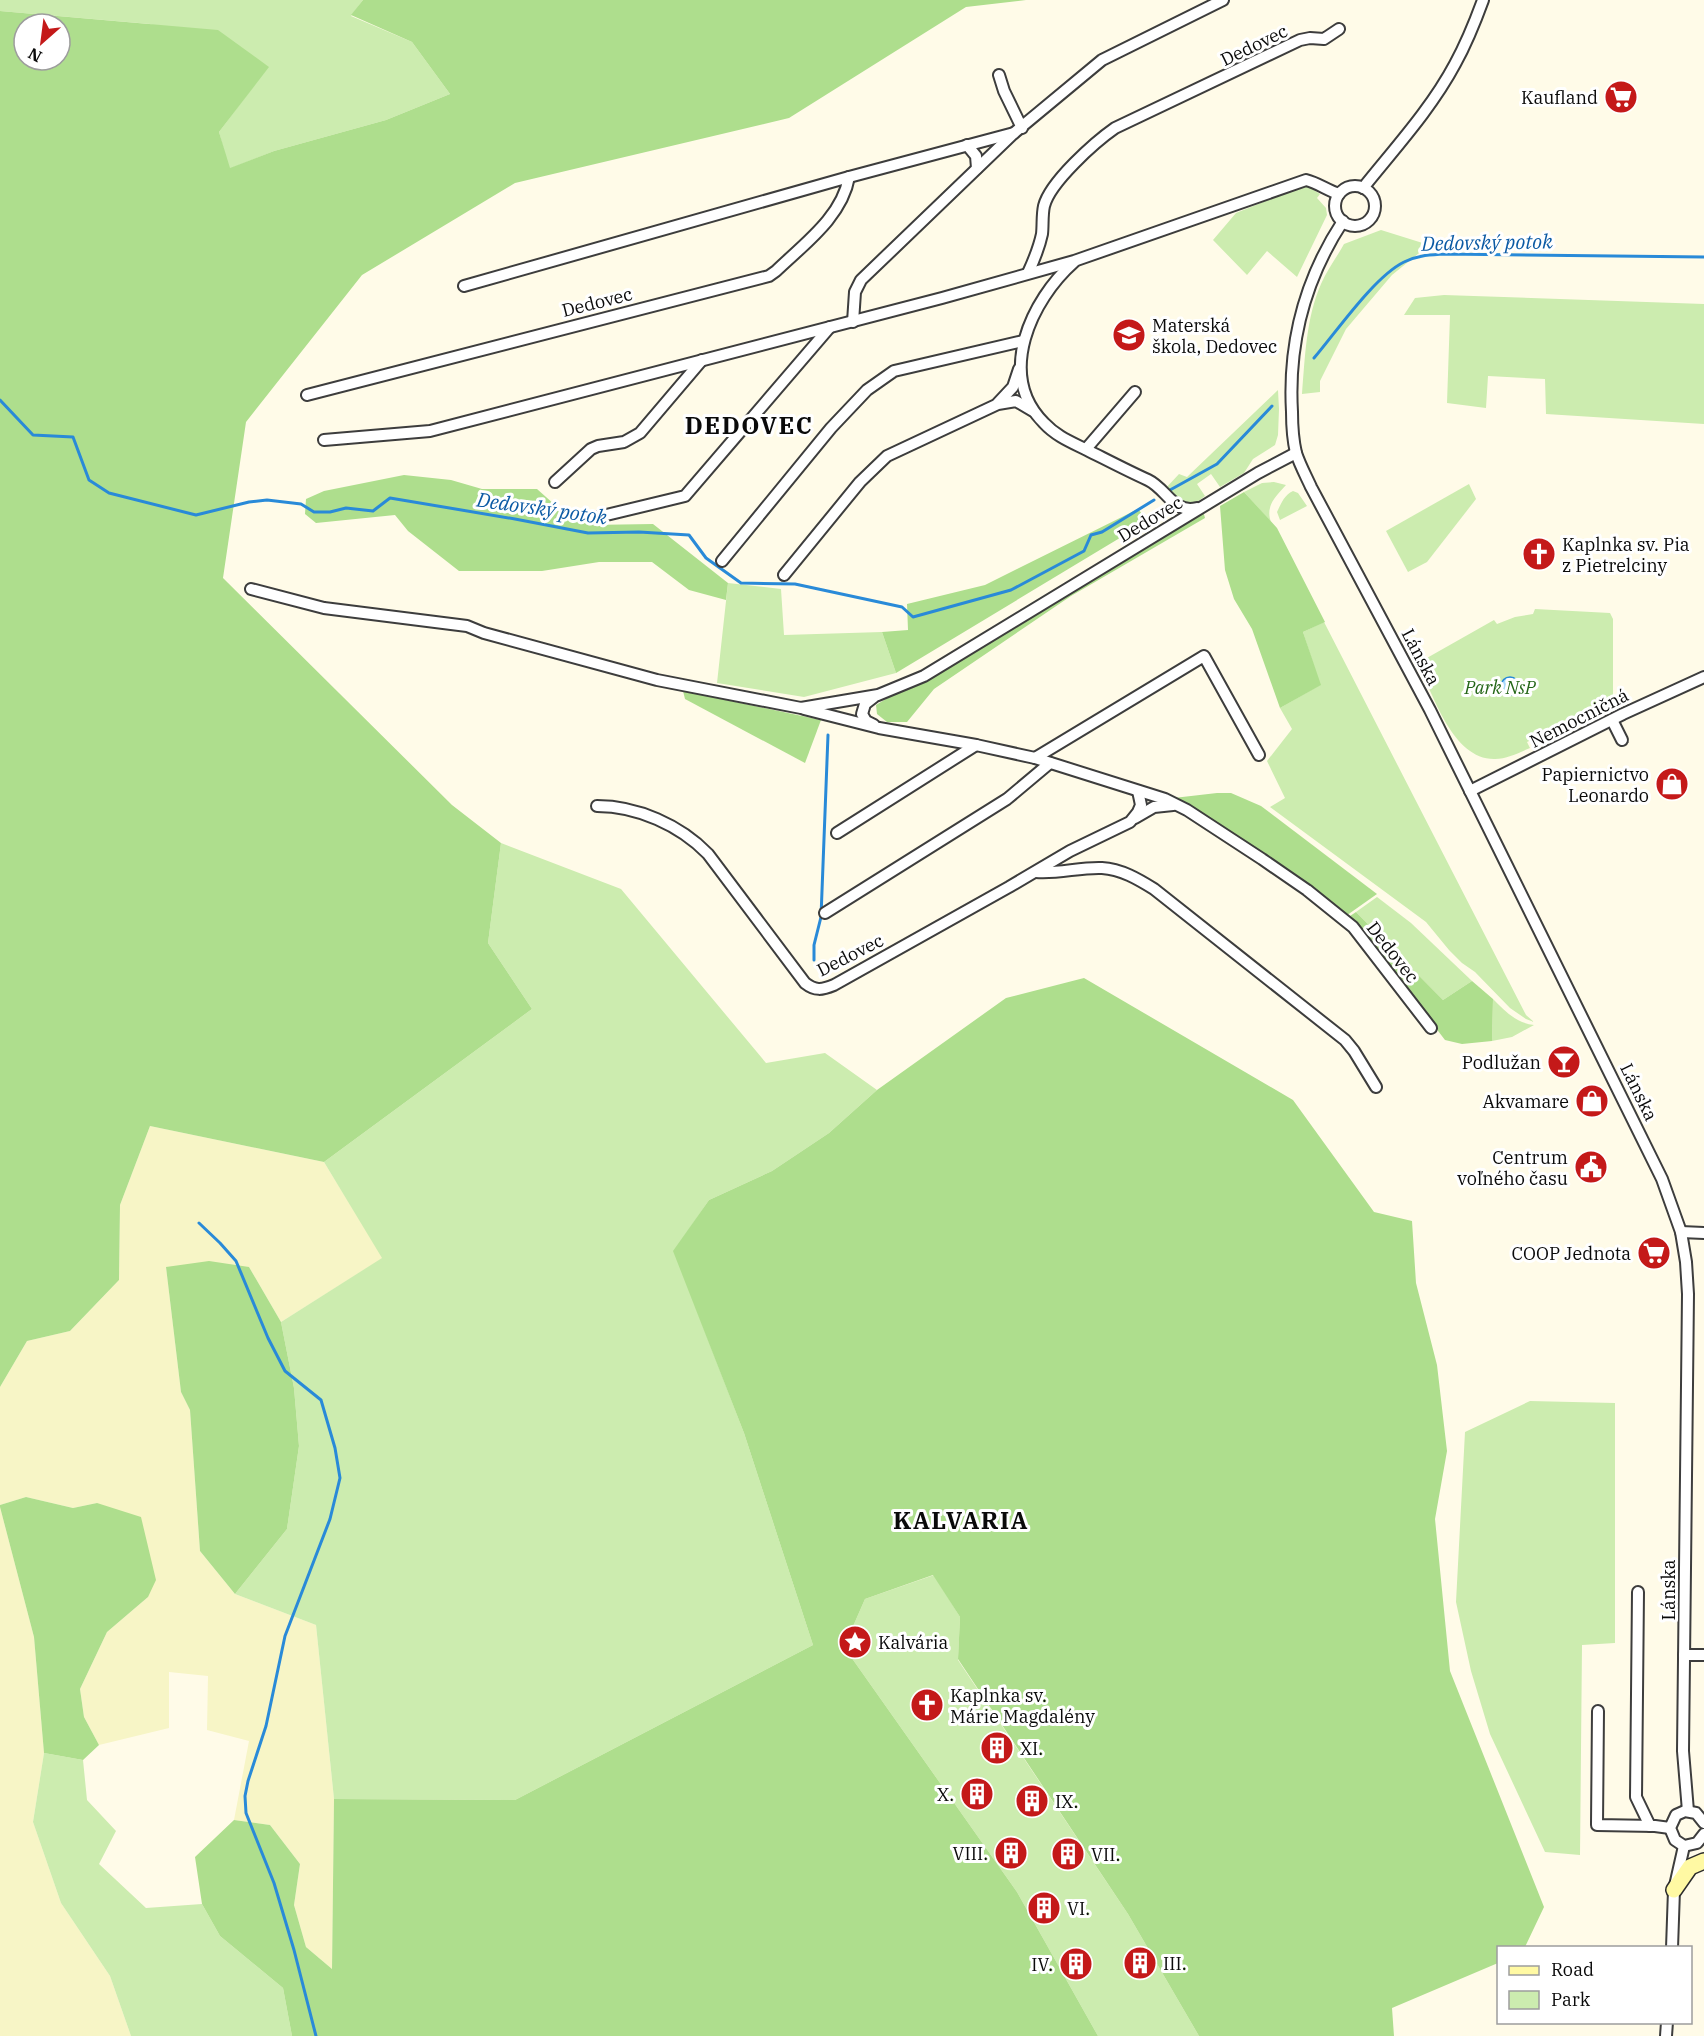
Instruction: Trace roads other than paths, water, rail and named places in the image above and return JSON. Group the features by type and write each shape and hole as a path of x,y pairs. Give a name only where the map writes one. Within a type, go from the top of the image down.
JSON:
{"street":[{"path":"853,322 855,292 861,280 1018,131 1102,60 1223,0"},
{"path":"1363,188 1442,86 1466,43 1483,0"},
{"name":"Dedovec","path":"1028,273 1042,234 1044,206 1048,196 1078,159 1099,139 1115,128 1300,40 1324,39 1339,29"},
{"path":"999,75 1018,131"},
{"path":"464,286 1018,131"},
{"path":"967,146 976,156 977,168"},
{"name":"Dedovec","path":"307,395 769,276 777,272 830,219 842,200 849,177"},
{"name":"Dedovec","path":"324,440 430,431 853,322 1074,261 1306,180 1340,194"},
{"path":"1354,186 1363,188 1374,200 1374,212 1360,225 1353,226 1343,221 1336,213 1335,206 1340,194 1346,188 1354,186"},
{"path":"1296,453 1291,398 1295,338 1305,296 1343,221"},
{"name":"Dedovec","path":"1074,261 1048,291 1023,341 1021,364 1026,394 1036,413 1054,432 1160,488 1175,505 1191,509 1202,507"},
{"path":"594,518 685,496 830,327"},
{"path":"722,561 831,428 867,390 894,371 1023,341"},
{"path":"555,482 591,449 624,442 640,433 702,360"},
{"path":"998,404 1012,387 1021,364"},
{"path":"1086,449 1135,392"},
{"path":"784,575 860,482 887,456 998,404 1016,401 1036,413"},
{"name":"Dedovec","path":"801,708 878,695 924,676 1258,473 1296,453"},
{"name":"Lánska","path":"1296,453 1311,487 1430,710 1646,1143 1673,1206 1681,1232 1686,1262 1689,1312 1683,1751 1688,1811"},
{"name":"Dedovec","path":"251,589 324,608 466,626 484,633 657,680 801,708 879,728 976,745 1035,759 1165,800 1187,810 1280,871 1353,927 1431,1028"},
{"path":"1035,759 1204,656 1259,756"},
{"name":"Nemocničná","path":"1470,791 1704,676"},
{"path":"878,695 865,704 862,714 866,721 879,728"},
{"path":"1612,720 1622,740"},
{"path":"837,833 976,745"},
{"path":"825,913 1007,799 1050,763"},
{"path":"1130,822 1141,805 1138,791"},
{"name":"Dedovec","path":"597,806 616,807 648,816 697,844 708,854 797,975 815,990 834,985 1070,851 1130,822 1147,809 1160,805 1174,805 1187,810"},
{"path":"1036,872 1058,873 1107,869 1128,875 1154,889 1339,1036 1354,1051 1376,1086"},
{"path":"1681,1232 1704,1233"},
{"path":"1638,1592 1636,1797 1650,1826"},
{"path":"1684,1655 1704,1655"},
{"path":"1598,1711 1597,1825 1670,1828"},
{"path":"1704,1823 1699,1815 1688,1811 1676,1815 1670,1828 1675,1840 1684,1846 1695,1844 1704,1836"},
{"path":"1672,1946 1674,1890 1684,1846"},
{"path":"1674,1890 1690,1867 1704,1861"}],"water":[{"path":"1510,677 1516,680 1519,686 1516,692 1510,695 1504,692 1501,686 1504,680"}],"waterway":[{"name":"Dedovský potok","path":"1314,358 1368,292 1392,269 1414,258 1445,254 1704,257"},
{"name":"Dedovský potok","path":"0,400 33,435 73,437 89,480 109,493 196,515 267,500 301,504 314,512 330,512 346,508 373,511 390,498 588,533 639,532 689,535 706,558 741,583 795,584 902,607 913,617 1011,590 1084,551 1091,535 1102,532 1154,500"},
{"name":"Dedovský potok","path":"1170,490 1217,464 1272,406"},
{"path":"814,960 814,945 821,917 828,735"},
{"path":"199,1223 236,1261 268,1338 285,1371 321,1400 335,1448 340,1478 330,1519 285,1636 266,1726 245,1796 246,1813 274,1883 316,2036"}],"place":[{"name":"Kaufland","path":"1621,97"},
{"name":"Materská škola, Dedovec","path":"1129,335"},
{"name":"Kaplnka sv. Pia z Pietrelciny","path":"1539,554"},
{"name":"Papiernictvo Leonardo","path":"1672,784"},
{"name":"Podlužan","path":"1564,1062"},
{"name":"Akvamare","path":"1592,1101"},
{"name":"Centrum voľného času","path":"1591,1167"},
{"name":"COOP Jednota","path":"1654,1253"},
{"name":"Kalvária","path":"855,1642"},
{"name":"Kaplnka sv. Márie Magdalény","path":"927,1705"},
{"name":"XI.","path":"997,1748"},
{"name":"X.","path":"977,1794"},
{"name":"IX.","path":"1032,1801"},
{"name":"VIII.","path":"1011,1853"},
{"name":"VII.","path":"1068,1854"},
{"name":"VI.","path":"1044,1908"},
{"name":"III.","path":"1140,1963"},
{"name":"IV.","path":"1076,1964"}],"district":[{"name":"DEDOVEC","path":"749,425"},
{"name":"KALVARIA","path":"961,1520"}],"park label":[{"name":"Park NsP","path":"1500,687"}]}
